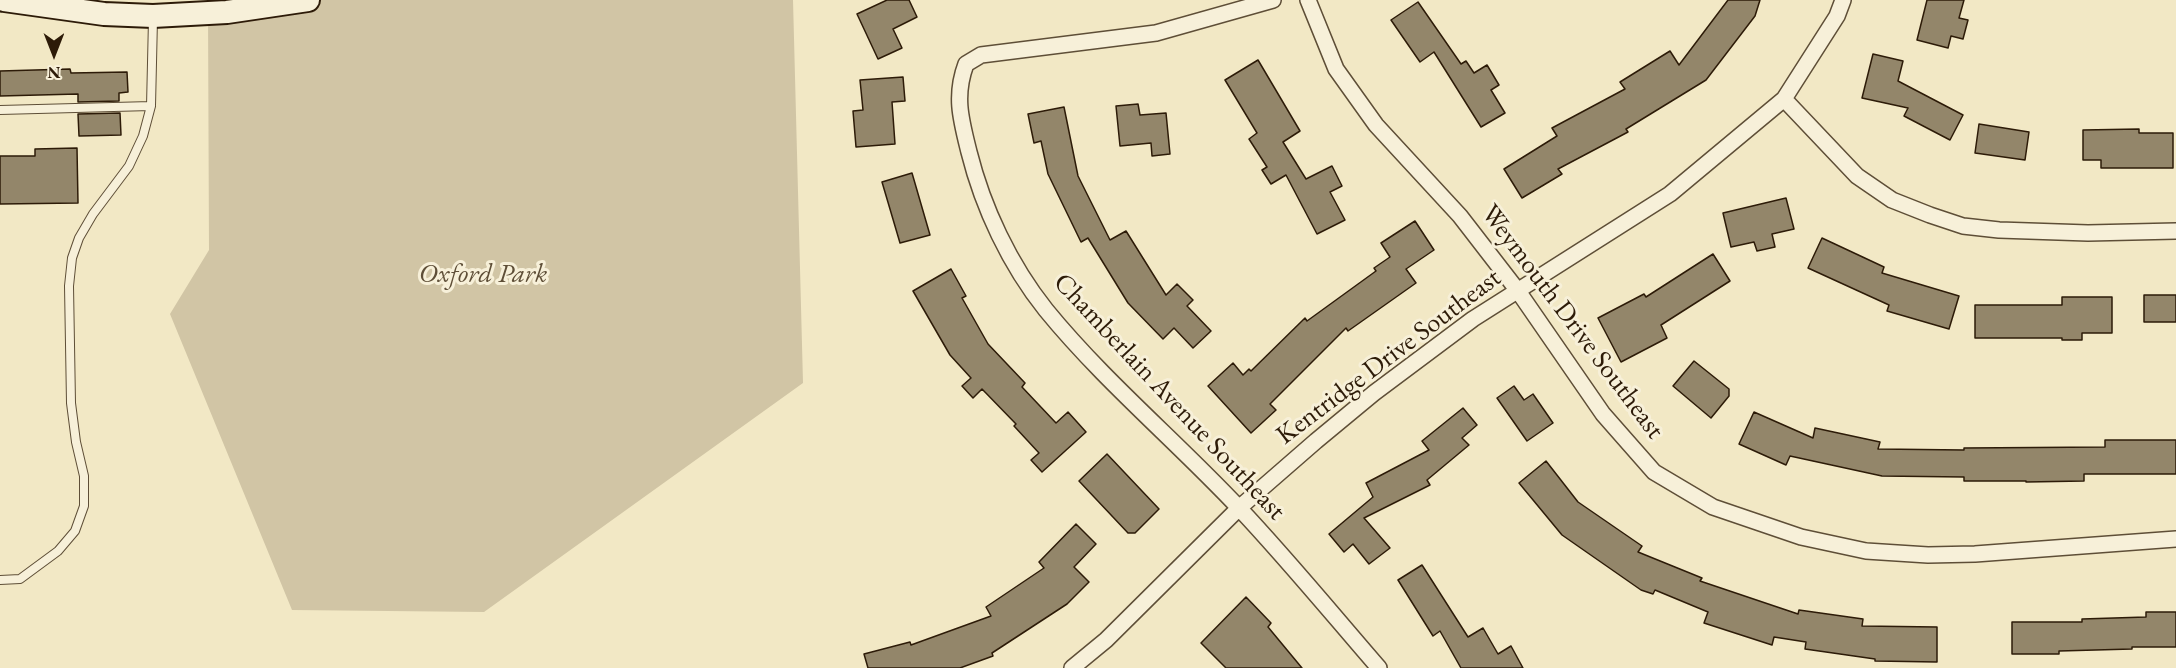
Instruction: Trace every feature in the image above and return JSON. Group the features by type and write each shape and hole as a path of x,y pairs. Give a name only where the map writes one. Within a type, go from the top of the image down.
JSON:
{"street":[{"path":"4,0 104,14 153,16 227,12 275,3 308,0"},
{"name":"Chamberlain Avenue Southeast","path":"1273,0 1156,33 981,55 966,64 960,80 959,110 973,166 990,216 1011,258 1045,309 1081,349 1239,508 1380,668"},
{"name":"Weymouth Drive Southeast","path":"1308,0 1336,69 1376,125 1460,216 1518,291 1603,414 1654,472 1713,507 1801,537 1866,551 1928,555 1975,554 2176,539"},
{"name":"Kentridge Drive Southeast","path":"1072,668 1106,639 1239,508 1374,393 1473,319 1670,194 1784,99 1837,16 1843,0"},
{"path":"1784,99 1857,176 1892,200 1930,215 1963,226 1999,230 2088,233 2176,231"}],"lane":[{"path":"0,580 20,579 58,551 75,531 84,506 84,476 76,442 71,403 69,286 72,258 79,238 93,214 129,166 143,136 151,106 153,16"},
{"path":"0,110 151,106"}],"green space":[{"name":"Oxford Park","path":"294,0 793,0 803,383 484,612 292,610 170,314 209,250 208,12"}],"building":[{"path":"887,0 909,0 917,17 893,29 902,48 878,59 857,14"},
{"path":"1728,0 1760,0 1755,16 1706,80 1626,129 1628,132 1558,169 1562,174 1522,198 1504,169 1557,136 1552,128 1625,89 1620,82 1670,51 1679,65"},
{"path":"1927,0 1964,0 1959,18 1968,20 1963,39 1951,36 1948,48 1917,40"},
{"path":"1418,2 1461,64 1466,61 1474,73 1487,65 1499,85 1491,90 1505,113 1481,127 1434,52 1420,62 1391,20"},
{"path":"1873,54 1903,61 1898,81 1963,115 1950,140 1904,116 1908,108 1862,98"},
{"path":"1258,60 1300,131 1283,142 1306,179 1332,166 1342,186 1330,192 1345,220 1317,234 1286,175 1271,184 1262,170 1267,167 1249,139 1257,133 1225,80"},
{"path":"70,69 71,73 127,72 128,92 119,93 119,101 78,102 78,94 0,96 0,71"},
{"path":"903,77 905,101 892,102 895,144 856,147 853,111 863,110 860,80"},
{"path":"1138,104 1140,115 1166,113 1170,154 1152,156 1151,143 1120,146 1116,106"},
{"path":"1064,107 1078,176 1110,240 1126,231 1166,295 1177,284 1193,300 1187,306 1211,331 1193,348 1174,328 1163,339 1128,303 1088,238 1081,242 1048,174 1041,141 1034,143 1028,114"},
{"path":"120,113 121,135 79,136 78,114"},
{"path":"1979,124 2029,132 2025,160 1975,153"},
{"path":"2139,129 2139,133 2173,133 2173,168 2101,168 2101,160 2083,160 2083,130"},
{"path":"77,148 78,203 0,204 0,156 35,156 35,149"},
{"path":"912,173 930,235 900,243 882,182"},
{"path":"1786,198 1794,229 1772,234 1775,247 1757,251 1754,242 1731,247 1723,213"},
{"path":"1415,221 1434,250 1406,269 1416,283 1348,331 1346,328 1270,404 1276,410 1251,433 1208,386 1233,363 1243,375 1249,369 1251,371 1305,318 1307,321 1376,271 1374,268 1390,257 1381,243"},
{"path":"1822,238 1884,267 1882,273 1959,296 1949,329 1887,311 1889,305 1808,268"},
{"path":"1713,254 1730,281 1661,325 1667,338 1621,362 1598,318 1644,294 1646,297"},
{"path":"951,269 966,296 962,298 988,344 1025,383 1022,387 1056,423 1068,412 1086,432 1042,472 1031,460 1039,453 1014,426 1016,424 982,389 973,398 962,386 971,378 950,355 913,291"},
{"path":"2144,295 2176,295 2176,322 2144,322"},
{"path":"2062,297 2112,297 2112,333 2082,333 2082,340 1975,338 1975,305 2062,305"},
{"path":"1694,361 1729,389 1729,396 1711,418 1673,386"},
{"path":"1514,386 1524,400 1533,394 1553,423 1527,441 1497,398"},
{"path":"1463,408 1477,425 1462,438 1469,445 1427,480 1430,485 1364,518 1390,548 1369,564 1353,544 1344,552 1329,534 1373,497 1366,483 1429,450 1422,441"},
{"path":"1754,412 1813,438 1815,428 1880,442 1878,449 2105,447 2105,440 2176,440 2176,474 2084,474 2084,481 1964,481 1964,477 1882,476 1790,456 1786,465 1739,444"},
{"path":"1107,454 1159,509 1135,533 1128,533 1079,481"},
{"path":"1546,461 1578,502 1642,546 1638,552 1702,578 1700,581 1798,614 1799,610 1863,619 1862,626 1937,627 1937,662 1875,661 1875,659 1805,649 1806,642 1774,637 1772,645 1704,623 1708,612 1655,590 1653,594 1641,590 1562,535 1519,483"},
{"path":"1076,524 1096,544 1074,567 1089,582 1067,604 992,653 993,656 960,668 868,668 864,654 910,642 911,645 991,616 986,607 1044,568 1039,562"},
{"path":"1422,565 1468,637 1483,628 1498,654 1511,646 1523,668 1461,668 1440,631 1433,636 1398,580"},
{"path":"1246,597 1271,623 1268,627 1302,668 1226,668 1201,643"},
{"path":"2146,612 2176,612 2176,647 2059,651 2059,654 2012,654 2012,622 2082,622 2082,619 2146,617"}]}
